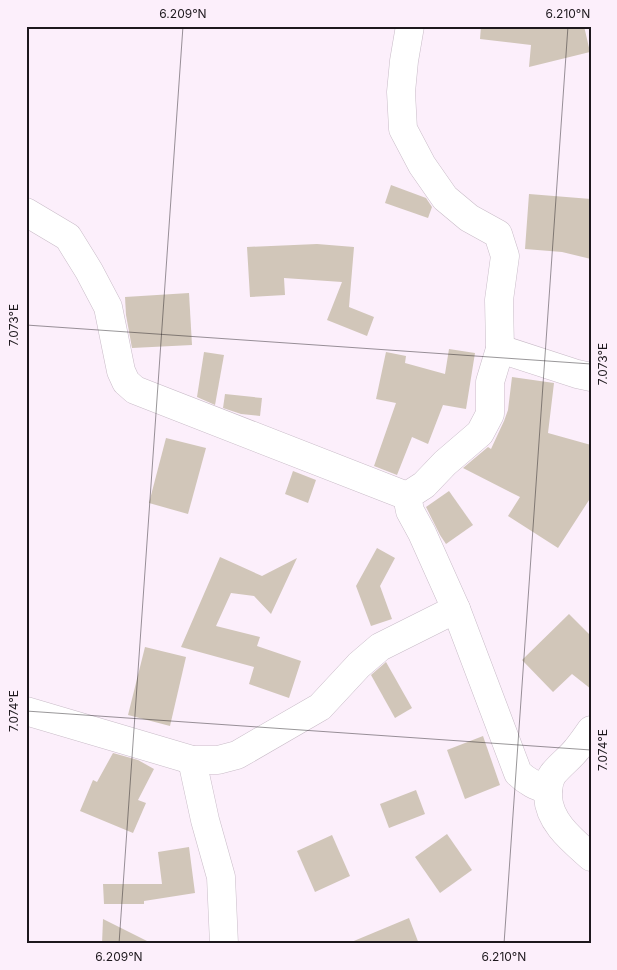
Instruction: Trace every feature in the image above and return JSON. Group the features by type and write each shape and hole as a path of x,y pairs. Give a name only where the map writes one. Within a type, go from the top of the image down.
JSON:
{"street":[{"path":"407,496 424,485 445,462 480,433 490,414 490,382 500,350 499,300 505,256 498,234 469,218 445,198 422,165 403,128 401,92 410,26"},
{"path":"26,212 68,237 89,271 108,307 121,371 126,382 135,390 407,496"},
{"path":"500,350 591,377"},
{"path":"407,496 410,511 456,610 518,773 525,780 548,790"},
{"path":"26,711 192,760 218,760 237,756 320,707 359,665 380,647 456,610"},
{"path":"591,730 577,750 554,773 549,781 548,790 548,802 552,814 568,836 591,857"},
{"path":"192,760 205,820 221,877 224,944"}],"building":[{"path":"481,26 584,26 590,52 529,67 531,45 480,39"},
{"path":"391,185 426,198 432,207 428,218 385,203"},
{"path":"529,194 591,199 591,259 562,252 525,249"},
{"path":"317,244 354,247 349,307 374,317 367,336 327,320 342,282 284,278 285,295 250,297 247,247"},
{"path":"189,293 192,345 132,348 125,297"},
{"path":"449,349 475,353 466,409 443,405 428,444 412,437 397,475 374,466 396,403 376,399 386,352 406,356 405,363 445,374"},
{"path":"204,352 224,355 215,405 197,397"},
{"path":"512,377 554,383 548,433 591,445 591,497 558,548 508,516 520,497 463,468 488,447 491,449 508,410"},
{"path":"225,394 262,398 260,416 241,414 223,408"},
{"path":"166,438 206,448 188,514 149,503"},
{"path":"293,471 316,480 308,503 285,494"},
{"path":"449,491 473,525 446,544 426,507"},
{"path":"377,548 395,558 380,586 392,619 371,626 356,586"},
{"path":"220,557 262,576 297,558 271,614 254,596 231,593 216,626 260,637 257,646 301,661 289,698 249,684 254,667 181,647"},
{"path":"569,614 591,636 591,689 572,674 553,692 522,660"},
{"path":"145,647 186,657 170,726 128,715"},
{"path":"386,662 412,708 395,718 371,675"},
{"path":"483,736 500,785 465,799 447,750"},
{"path":"113,753 138,760 154,769 138,800 146,803 133,833 80,811 93,780 97,782"},
{"path":"416,790 425,814 389,828 380,804"},
{"path":"447,834 472,870 440,893 415,857"},
{"path":"332,835 350,876 315,892 297,851"},
{"path":"189,847 195,893 144,901 144,904 104,904 103,884 162,884 158,852"},
{"path":"409,918 419,944 349,944 349,943"},
{"path":"103,919 153,944 102,944"}]}
